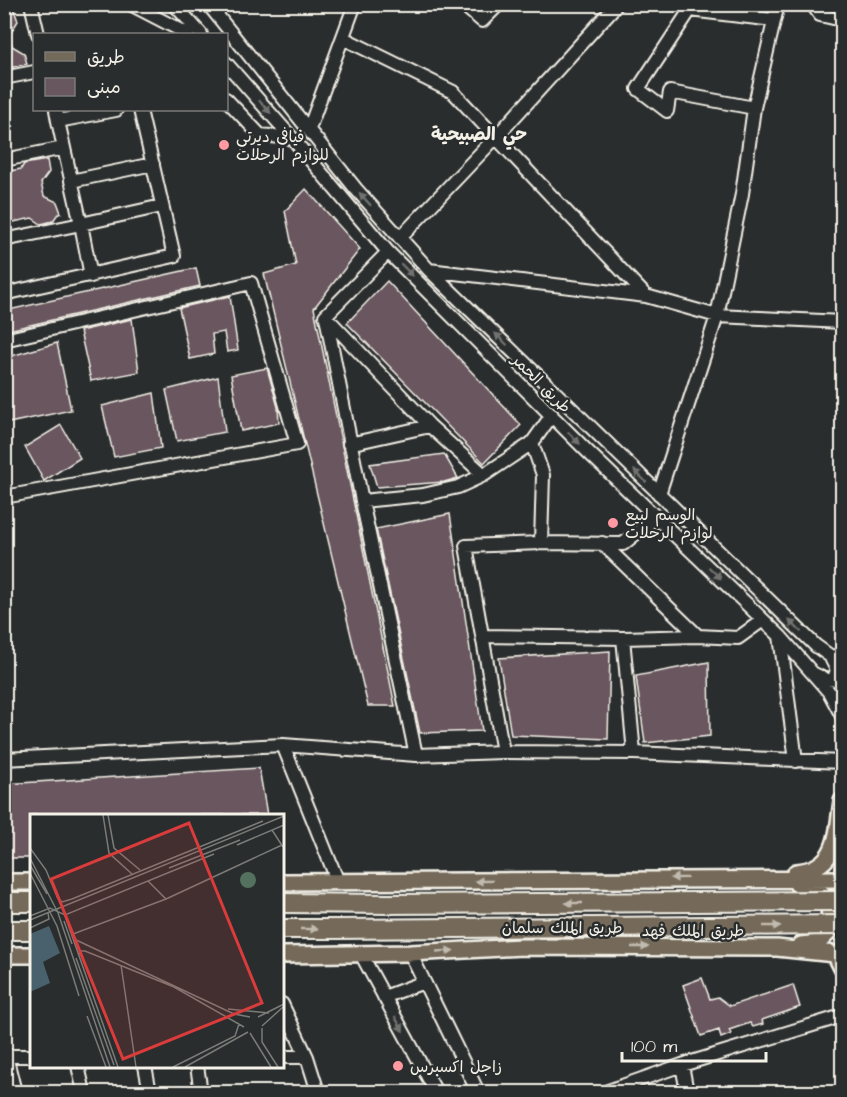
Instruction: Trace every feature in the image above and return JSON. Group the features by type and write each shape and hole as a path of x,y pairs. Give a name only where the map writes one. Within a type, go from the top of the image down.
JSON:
{"highway":[{"name":"طريق الملك سلمان","path":"284,903 843,901"},
{"path":"4,902 30,902"},
{"name":"طريق الملك سلمان","path":"284,929 843,925"},
{"path":"4,930 30,930"}],"main road":[{"path":"709,878 809,871 822,863 834,849 843,801"},
{"path":"709,878 790,883 815,888 824,894 830,910 830,931 818,943 777,948"},
{"path":"284,882 843,879"},
{"path":"4,882 30,882"},
{"path":"284,897 388,904"},
{"name":"طريق الملك فهد","path":"284,955 410,953 522,947 777,948 835,954 843,968"},
{"path":"4,956 30,955"}],"street":[{"path":"31,4 38,33"},
{"path":"130,4 186,33"},
{"path":"174,4 200,33"},
{"name":"طريق الحمر","path":"208,4 356,189 429,270 816,645 836,656"},
{"path":"309,129 355,4"},
{"path":"462,4 482,21 499,4"},
{"path":"400,238 617,4"},
{"path":"659,494 717,316 742,194 754,108 778,4"},
{"path":"816,4 815,8 820,15 843,20"},
{"path":"754,108 670,92 667,111 638,89 690,10 774,20"},
{"path":"343,38 453,92 646,296"},
{"name":"طريق الحمر","path":"228,65 388,252 552,416 780,636 829,692 843,716"},
{"path":"4,78 33,72"},
{"path":"228,101 260,135 292,138"},
{"path":"92,276 57,116 106,111"},
{"path":"4,294 174,256 140,111"},
{"path":"4,160 64,148"},
{"path":"71,181 153,164"},
{"path":"4,240 162,206"},
{"path":"325,316 388,252"},
{"path":"429,270 646,296 717,316 843,322"},
{"path":"4,340 250,283 297,444 4,497"},
{"path":"325,316 430,426 484,475"},
{"path":"325,316 349,444 416,755"},
{"path":"362,501 423,495 458,487 484,475 532,443 552,416"},
{"path":"349,444 430,426"},
{"path":"532,443 543,475 541,543"},
{"path":"503,752 466,546 541,543 623,544 656,517"},
{"path":"602,543 698,636"},
{"path":"482,636 738,638 763,620"},
{"path":"780,636 796,761"},
{"path":"622,638 633,753"},
{"path":"813,674 827,680 834,679 837,670 836,656"},
{"path":"283,745 338,882"},
{"path":"4,759 283,745 416,755 503,752 633,753 843,762"},
{"path":"410,953 478,1092"},
{"path":"361,954 436,1092"},
{"path":"384,997 424,982"},
{"path":"284,1008 307,1057 318,1092"},
{"path":"605,1092 682,1065 843,1016"},
{"path":"15,1092 5,1056 30,1056"},
{"path":"284,1057 307,1057"},
{"path":"682,1065 687,1092"},
{"path":"78,1067 84,1092"},
{"path":"145,1067 150,1092"},
{"path":"197,1067 201,1092"}],"building":[{"path":"4,4 14,10 18,21 10,34 12,46 24,53 27,64 4,69"},
{"path":"47,160 49,172 41,183 44,196 57,202 61,213 53,221 41,224 32,218 4,224 4,172 21,169 24,164"},
{"path":"306,189 360,249 314,308 395,706 368,706 264,274 296,265 285,211"},
{"path":"196,268 200,286 4,331 4,311"},
{"path":"387,281 521,425 484,463 347,323"},
{"path":"230,296 238,350 227,352 224,332 212,334 214,354 190,359 179,308"},
{"path":"132,319 139,372 91,381 80,331"},
{"path":"57,343 71,410 4,424 4,358"},
{"path":"267,368 278,407 279,423 241,431 231,375"},
{"path":"218,377 225,432 177,441 166,390"},
{"path":"154,393 161,448 114,457 102,406"},
{"path":"61,425 80,458 44,481 25,447"},
{"path":"444,454 458,478 444,482 377,487 370,464"},
{"path":"450,514 482,731 420,733 376,529"},
{"path":"610,651 608,739 511,735 499,658"},
{"path":"709,662 710,736 645,743 636,676"},
{"path":"259,768 267,814 30,814 30,858 4,858 4,784"},
{"path":"702,978 710,999 718,997 730,1006 793,985 800,1007 762,1020 763,1024 753,1027 750,1023 729,1030 731,1034 721,1038 719,1030 701,1036 683,985"}],"place":[{"name":"فيافي ديرتي للوازم الرحلات","path":"224,145"},
{"name":"الوسم لبيع لوازم الرحلات","path":"613,523"},
{"name":"زاجل اكسبرس","path":"398,1066"}],"district":[{"name":"حي الصبيحية","path":"479,134"}]}
